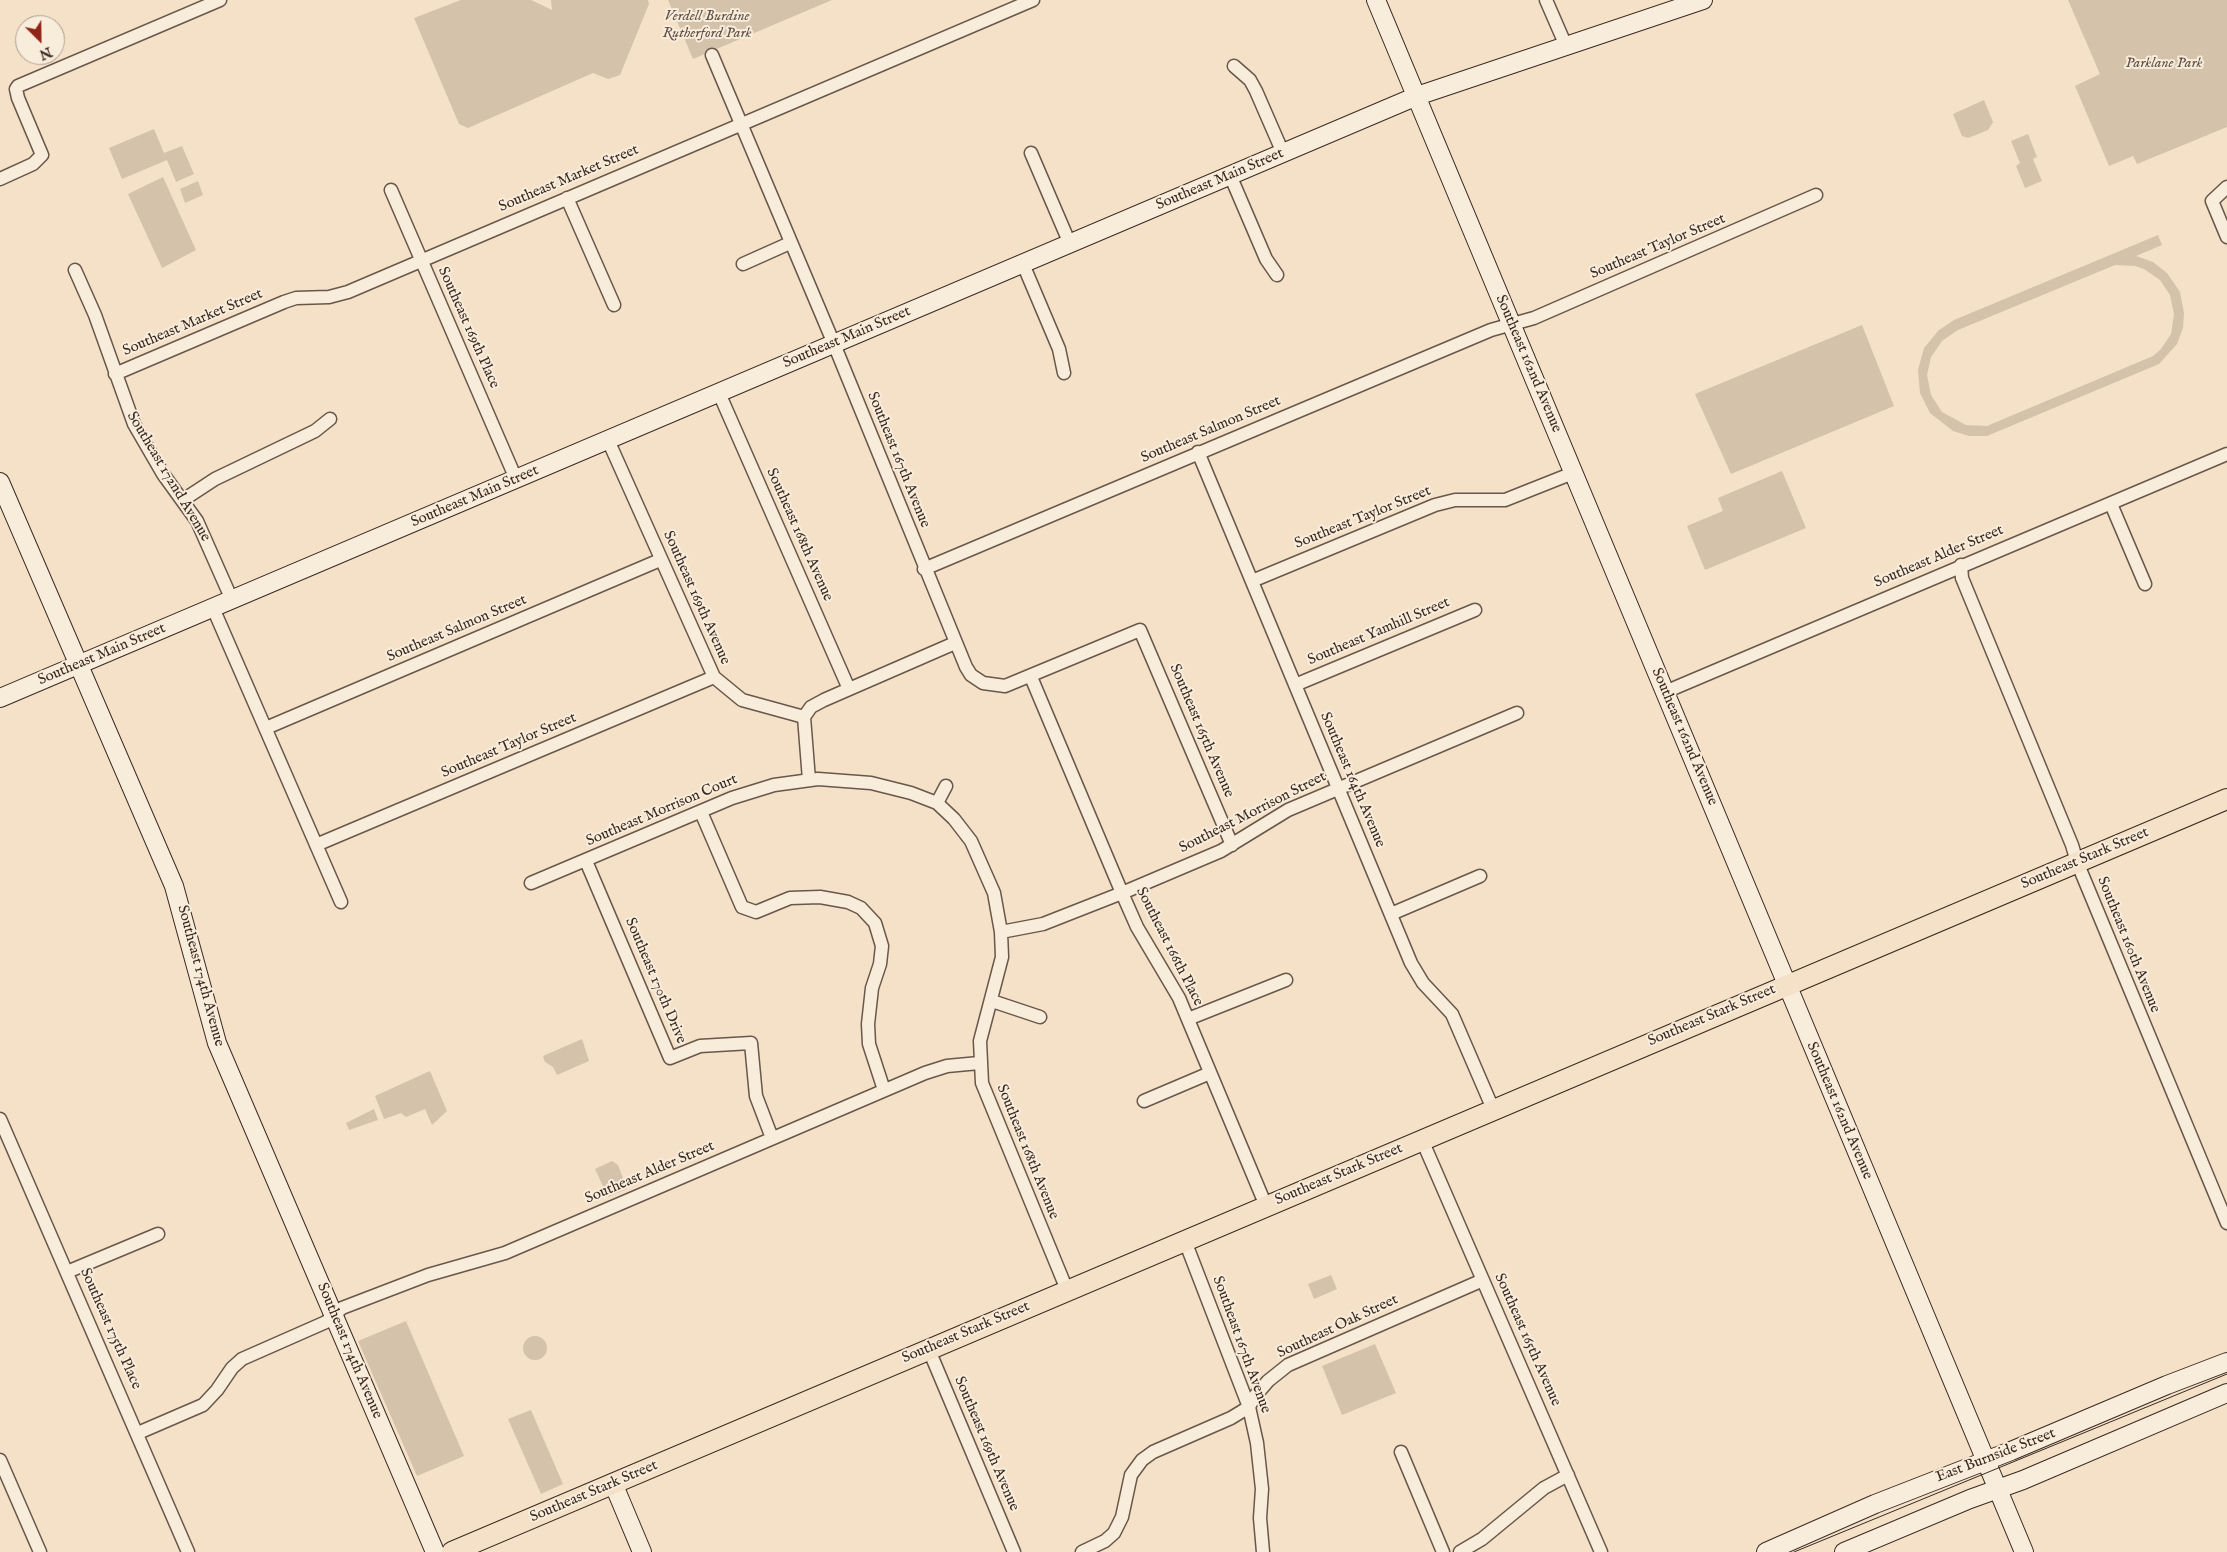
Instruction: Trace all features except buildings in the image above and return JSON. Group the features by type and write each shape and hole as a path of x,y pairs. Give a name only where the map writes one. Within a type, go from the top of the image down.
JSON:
{"main road":[{"name":"Southeast Stark Street","path":"452,1552 2227,799"}],"street":[{"path":"0,179 33,164 42,155 18,98 16,89 18,86 220,0"},
{"name":"Southeast Market Street","path":"115,374 284,302 296,298 338,295 1033,0"},
{"name":"Southeast 162nd Avenue","path":"1377,0 1788,984 1990,1475 2024,1552"},
{"path":"1546,0 1566,46"},
{"name":"Southeast Main Street","path":"0,698 1416,96 1703,0"},
{"name":"Southeast 167th Avenue","path":"712,55 834,344 924,569 955,643 971,675 983,683 1005,686 1031,677"},
{"path":"1234,66 1250,80 1283,153"},
{"path":"1031,153 1070,244"},
{"path":"1230,175 1266,259 1277,275"},
{"path":"2227,187 2212,201 2227,237"},
{"name":"Southeast 169th Place","path":"391,190 516,479"},
{"name":"Southeast Taylor Street","path":"1512,324 1534,318 1816,195"},
{"path":"567,198 614,304"},
{"path":"743,264 790,242"},
{"path":"1023,264 1059,349 1064,373"},
{"name":"Southeast 172nd Avenue","path":"76,270 95,315 125,403 146,446 183,500 206,540 232,600"},
{"name":"Southeast Salmon Street","path":"924,569 1198,452 1491,330 1512,324"},
{"name":"Southeast 168th Avenue","path":"719,393 849,689"},
{"path":"183,500 215,479 315,431 330,419"},
{"name":"Southeast 169th Avenue","path":"608,440 660,560 714,677 742,700 804,717"},
{"name":"Southeast 164th Avenue","path":"1198,452 1416,974 1452,1014 1493,1109"},
{"name":"Southeast Alder Street","path":"1665,692 1961,565 2227,454"},
{"name":"Southeast Taylor Street","path":"1252,581 1435,505 1455,500 1505,500 1573,472"},
{"name":"Southeast 174th Avenue","path":"0,482 174,886 217,1043 435,1552"},
{"path":"2111,504 2145,584"},
{"name":"Southeast Salmon Street","path":"266,728 660,560"},
{"name":"Southeast 160th Avenue","path":"1961,565 1962,578 2063,821 2077,862 2227,1223"},
{"path":"213,608 340,902"},
{"name":"Southeast Yamhill Street","path":"1295,685 1475,610"},
{"name":"Southeast 165th Avenue","path":"1031,677 1140,630 1232,845"},
{"path":"808,780 804,717 812,707 955,643"},
{"name":"Southeast Taylor Street","path":"316,845 714,677"},
{"name":"Southeast 166th Place","path":"1031,677 1137,927 1168,979 1188,1019 1266,1206"},
{"name":"Southeast Morrison Street","path":"1001,932 1043,924 1122,893 1232,845 1274,818 1517,713"},
{"name":"Southeast 168th Avenue","path":"808,780 871,783 912,793 937,803 954,819 971,841 994,893 1001,932 1002,956 992,1001 980,1041 980,1063 985,1095 1067,1290"},
{"name":"Southeast Morrison Court","path":"532,883 751,791 808,780"},
{"path":"937,803 946,786"},
{"path":"701,812 742,907 756,912 790,898 820,897 848,902 861,908 875,923 882,946 880,964 872,988 868,1024 869,1044 884,1090"},
{"name":"Southeast 170th Drive","path":"586,861 670,1058 700,1046 751,1043 756,1096 772,1138"},
{"path":"1391,914 1480,876"},
{"path":"1188,1019 1286,980"},
{"path":"992,1001 1040,1017"},
{"name":"Southeast Alder Street","path":"138,1433 203,1405 218,1390 232,1368 251,1354 326,1322 342,1308 391,1287 505,1253 884,1090 947,1066 980,1063"},
{"path":"1144,1101 1210,1073"},
{"name":"Southeast 175th Place","path":"0,1119 138,1433 188,1552"},
{"name":"Southeast 165th Avenue","path":"1422,1140 1601,1552"},
{"path":"67,1272 158,1234"},
{"name":"Southeast 167th Avenue","path":"1185,1241 1249,1407 1257,1443 1262,1488 1260,1518 1263,1552"},
{"name":"Southeast Oak Street","path":"1082,1552 1105,1541 1114,1533 1122,1517 1131,1475 1142,1460 1153,1452 1231,1418 1249,1407 1255,1396 1268,1381 1288,1365 1483,1280"},
{"name":"Southeast 169th Avenue","path":"929,1350 1014,1552"},
{"name":"East Burnside Street","path":"1844,1552 1990,1475 2227,1362"},
{"name":"East Burnside Street","path":"1766,1552 1874,1504 1990,1475 2227,1393"},
{"path":"1401,1452 1443,1552"},
{"path":"0,1460 40,1552"},
{"path":"1460,1552 1482,1539 1544,1488 1568,1475"},
{"path":"613,1483 642,1552"},
{"path":"1262,1488 1276,1489"}],"green space":[{"path":"461,0 531,0 552,10 551,0 648,0 649,4 620,75 608,79 593,73 468,128 459,124 414,18"},
{"name":"Verdell Burdine Rutherford Park","path":"668,0 832,0 693,59"},
{"name":"Parklane Park","path":"2068,0 2227,0 2227,127 2137,164 2133,156 2109,166 2075,86 2100,74"},
{"path":"1984,100 1993,122 1988,130 1968,138 1962,136 1953,114"},
{"path":"154,129 164,153 182,146 194,174 176,182 167,160 122,179 109,148"},
{"path":"2028,134 2037,157 2033,159 2042,181 2025,188 2016,166 2020,163 2011,141"},
{"path":"163,177 196,250 162,268 128,194"},
{"path":"198,181 203,195 185,203 180,189"},
{"path":"2158,235 2162,245 2136,256 2153,262 2167,273 2180,292 2184,313 2183,328 2177,344 2159,364 1987,436 1969,436 1953,431 1930,413 1920,393 1918,370 1924,348 1939,330 1954,320","holes":["2115,265 2135,266 2144,269 2160,280 2170,295 2174,314 2171,334 2161,349 2153,356 1987,426 1966,425 1942,412 1931,395 1927,375 1931,357 1942,341 1958,330"]},
{"path":"1862,325 1894,406 1731,474 1695,394"},
{"path":"1782,471 1806,528 1705,570 1687,526 1723,511 1718,498"},
{"path":"582,1039 589,1061 557,1075 553,1067 545,1062 543,1056"},
{"path":"430,1071 447,1111 432,1125 425,1109 406,1117 401,1113 384,1119 375,1096"},
{"path":"374,1109 378,1120 349,1130 346,1123"},
{"path":"612,1161 618,1165 627,1189 608,1197 595,1169"},
{"path":"1331,1275 1337,1289 1314,1299 1308,1284"},
{"path":"406,1321 464,1456 417,1476 358,1341"},
{"path":"535,1336 544,1339 547,1348 544,1357 535,1360 526,1357 523,1348 526,1339"},
{"path":"1375,1344 1396,1393 1342,1415 1322,1366"},
{"path":"531,1410 563,1484 541,1494 508,1419"}],"tram line":[{"path":"1794,1552 2227,1374"}]}
